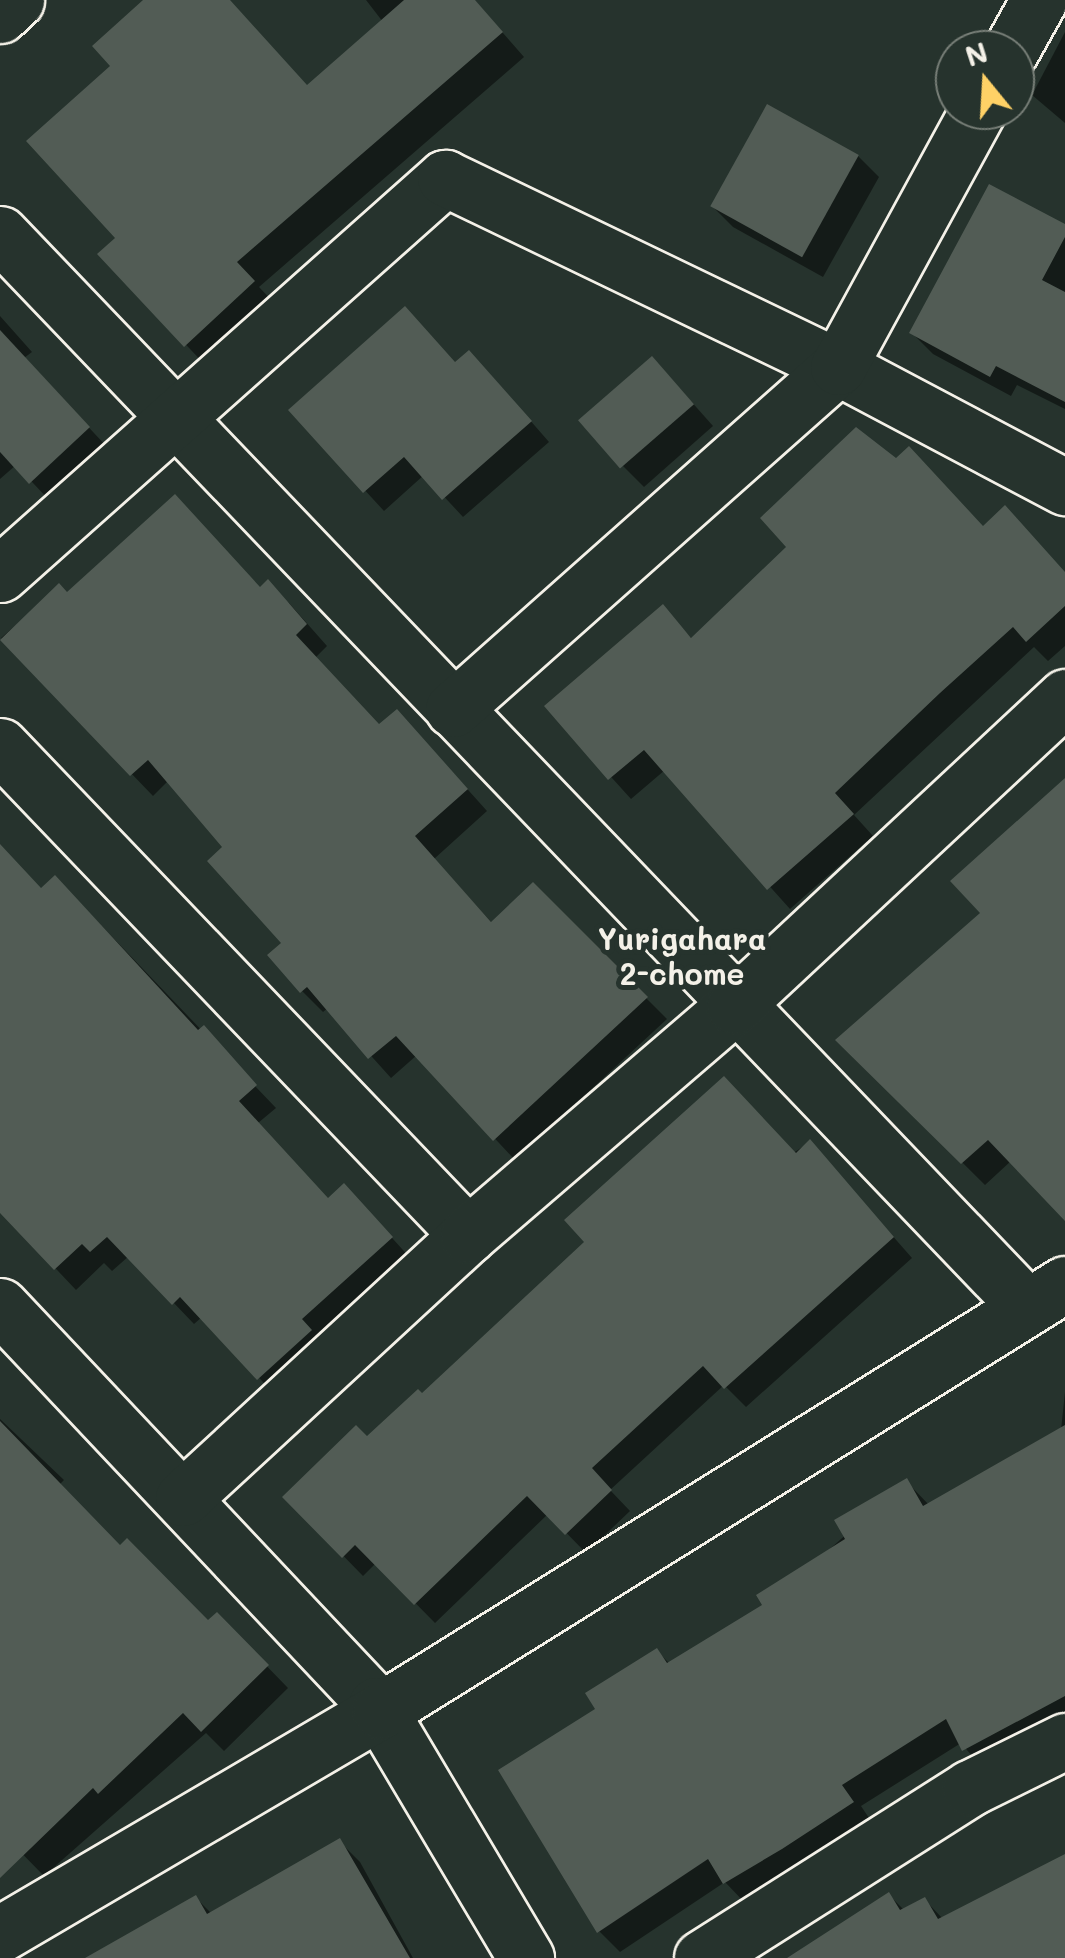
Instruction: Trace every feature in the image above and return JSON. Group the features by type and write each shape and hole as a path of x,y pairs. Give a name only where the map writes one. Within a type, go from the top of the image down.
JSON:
{"street":[{"path":"0,15 16,0"},
{"path":"1022,30 1039,0"},
{"path":"453,709 838,366 967,130"},
{"path":"0,574 445,178 838,366 1065,487"},
{"path":"0,234 734,1006 1046,1296 380,1711 14,1929"},
{"path":"183,1498 468,1235 734,1006 1065,697"},
{"path":"0,746 468,1235"},
{"path":"0,1306 380,1711 526,1958"},
{"path":"702,1958 970,1788 1065,1741"}],"building":[{"path":"143,0 230,0 307,85 404,0 475,0 503,32 237,262 255,281 184,347 97,254 115,238 26,141 110,66 92,46"},
{"path":"767,104 859,155 802,257 710,206"},
{"path":"989,184 1065,224 1065,237 1042,280 1065,292 1065,402 996,366 990,377 909,333"},
{"path":"405,306 455,362 469,350 532,421 442,500 404,457 363,493 288,410"},
{"path":"0,330 90,427 29,484 0,452"},
{"path":"652,356 694,404 620,469 578,420"},
{"path":"856,427 896,458 909,446 983,526 1005,505 1065,572 1065,606 1026,642 1013,627 835,793 854,814 767,890 644,750 608,780 544,706 663,604 691,638 786,547 760,518"},
{"path":"175,494 260,587 268,579 307,624 296,635 379,724 397,709 468,789 415,836 491,922 533,882 648,997 493,1141 396,1036 368,1059 307,987 300,993 267,955 281,943 207,861 222,847 148,760 130,776 0,640 59,583 67,592"},
{"path":"1065,778 1065,1221 988,1140 961,1164 835,1040 980,913 950,881"},
{"path":"0,844 41,888 55,875 198,1030 204,1025 257,1085 239,1101 328,1198 344,1183 393,1237 302,1319 312,1330 257,1380 180,1297 172,1305 107,1237 90,1252 82,1244 54,1270 0,1213"},
{"path":"724,1076 796,1153 810,1139 894,1237 724,1389 703,1366 592,1468 612,1490 565,1535 527,1496 414,1605 355,1545 342,1558 282,1497 356,1425 367,1436 418,1389 422,1393 584,1242 564,1220"},
{"path":"0,1421 120,1545 127,1538 208,1620 217,1612 269,1665 201,1732 183,1713 98,1794 93,1788 0,1878"},
{"path":"1065,1425 1065,1696 962,1751 946,1719 842,1785 854,1802 782,1849 723,1884 708,1859 597,1933 498,1770 595,1709 585,1693 657,1648 667,1663 762,1605 756,1595 845,1539 834,1520 907,1478 923,1506"},
{"path":"340,1838 410,1958 85,1958 196,1895 207,1914"},
{"path":"1065,1854 1065,1958 787,1958 889,1892 900,1910 925,1897 938,1919"}],"district":[{"name":"Yurigahara 2-chome","path":"682,955"}]}
